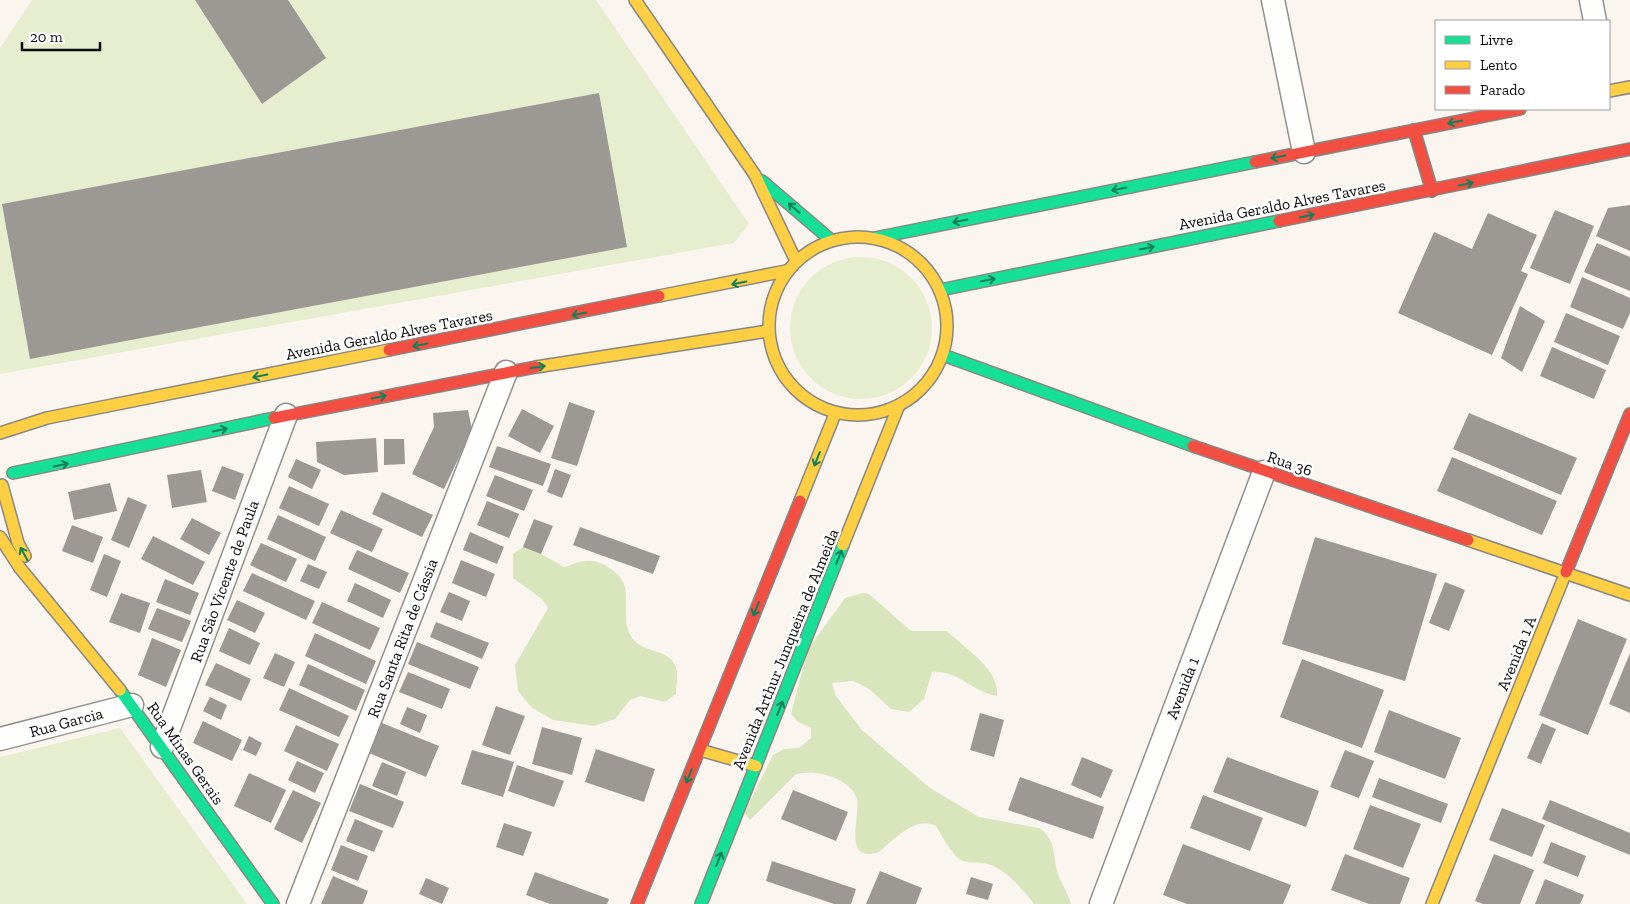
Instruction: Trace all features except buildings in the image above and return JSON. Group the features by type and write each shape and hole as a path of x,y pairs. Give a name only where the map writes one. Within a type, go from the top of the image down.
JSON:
{"street":[{"path":"635,0 755,174 796,261"},
{"path":"1273,0 1304,152"},
{"path":"1591,0 1595,20"},
{"path":"1610,91 1630,87"},
{"path":"875,238 1515,110"},
{"path":"1414,130 1432,191"},
{"name":"Avenida Geraldo Alves Tavares","path":"940,290 1432,191 1630,149"},
{"path":"755,174 831,240"},
{"path":"860,236 875,238 902,247 910,253 924,266 940,290 946,311 947,333 943,355 933,375 918,392 899,406 879,414 857,416 836,414 809,403 788,384 774,359 768,330 772,300 786,272 796,261 831,240 860,236"},
{"name":"Avenida Geraldo Alves Tavares","path":"3,435 47,418 786,272"},
{"path":"13,473 286,415 506,372 768,330"},
{"name":"Rua 36","path":"943,355 1264,472 1630,595"},
{"name":"Rua Santa Rita de Cássia","path":"298,904 506,372"},
{"name":"Avenida Arthur Junqueira de Almeida","path":"702,904 899,406"},
{"path":"638,904 836,414"},
{"name":"Avenida 1 A","path":"1432,904 1630,414"},
{"name":"Rua São Vicente de Paula","path":"162,747 286,415"},
{"path":"1,485 13,473 16,462"},
{"name":"Avenida 1","path":"1100,904 1264,472"},
{"name":"Rua Minas Gerais","path":"1,485 18,543 66,626"},
{"name":"Rua Minas Gerais","path":"0,537 20,568 132,704 273,904"},
{"name":"Rua Garcia","path":"0,739 132,704"},
{"path":"700,750 756,766"}],"green space":[{"path":"32,0 596,0 749,224 734,243 0,374 0,48"},
{"path":"861,257 875,258 888,262 901,269 911,278 920,288 927,301 931,314 931,342 927,355 920,368 911,378 901,387 888,394 875,398 861,399 847,398 834,394 821,387 811,378 802,368 795,355 791,342 790,328 791,314 795,301 802,288 811,278 821,269 834,262 847,258"},
{"path":"523,547 531,548 564,567 592,561 598,562 615,572 625,587 626,621 633,639 638,644 670,658 677,671 676,694 665,702 640,696 630,700 615,719 594,726 553,720 532,708 518,691 515,665 548,608 542,599 513,578 513,554"},
{"path":"863,593 869,594 911,631 947,631 987,668 993,677 997,696 988,694 950,674 932,672 924,699 909,712 891,709 868,688 853,681 832,683 836,696 862,730 930,788 979,817 1039,828 1044,832 1051,842 1057,871 1071,904 1034,904 1014,881 1002,871 988,864 968,862 958,858 936,826 920,824 912,826 879,852 867,854 860,851 856,845 855,836 857,799 847,785 831,776 812,773 795,775 750,820 744,813 773,755 784,749 799,748 811,738 811,728 798,722 791,714 808,649 845,598"},
{"path":"120,728 247,904 0,904 0,757"}],"traffic: fast":[{"path":"875,238 1255,162"},
{"path":"762,181 831,240"},
{"path":"940,290 1279,221"},
{"path":"943,355 1193,446"},
{"path":"13,473 274,418"},
{"path":"701,904 843,545"},
{"path":"120,690 273,904"}],"traffic: slow":[{"path":"635,0 755,175 796,261"},
{"path":"1610,91 1630,87"},
{"path":"849,237 867,237 884,240 900,247 915,257 927,269 937,284 944,300 947,326 946,343 941,360 927,383 915,395 900,405 884,412 867,415 849,415 832,412 816,405 801,395 789,383 779,368 772,352 769,335 769,317 772,300 779,284 789,269 801,257 816,247 832,240 849,237"},
{"path":"659,296 786,271"},
{"path":"536,367 768,331"},
{"path":"0,433 47,418 389,350"},
{"path":"843,545 899,405"},
{"path":"800,501 835,414"},
{"path":"2,485 18,543 25,556"},
{"path":"0,537 20,568 120,690"},
{"path":"1468,540 1630,595"},
{"path":"1432,904 1566,572"},
{"path":"700,750 756,766"}],"traffic: jam":[{"path":"1255,162 1515,110"},
{"path":"1414,130 1432,191"},
{"path":"1279,221 1630,149"},
{"path":"389,350 659,296"},
{"path":"274,418 536,367"},
{"path":"1566,572 1630,414"},
{"path":"1193,446 1468,540"},
{"path":"637,904 800,501"}]}
